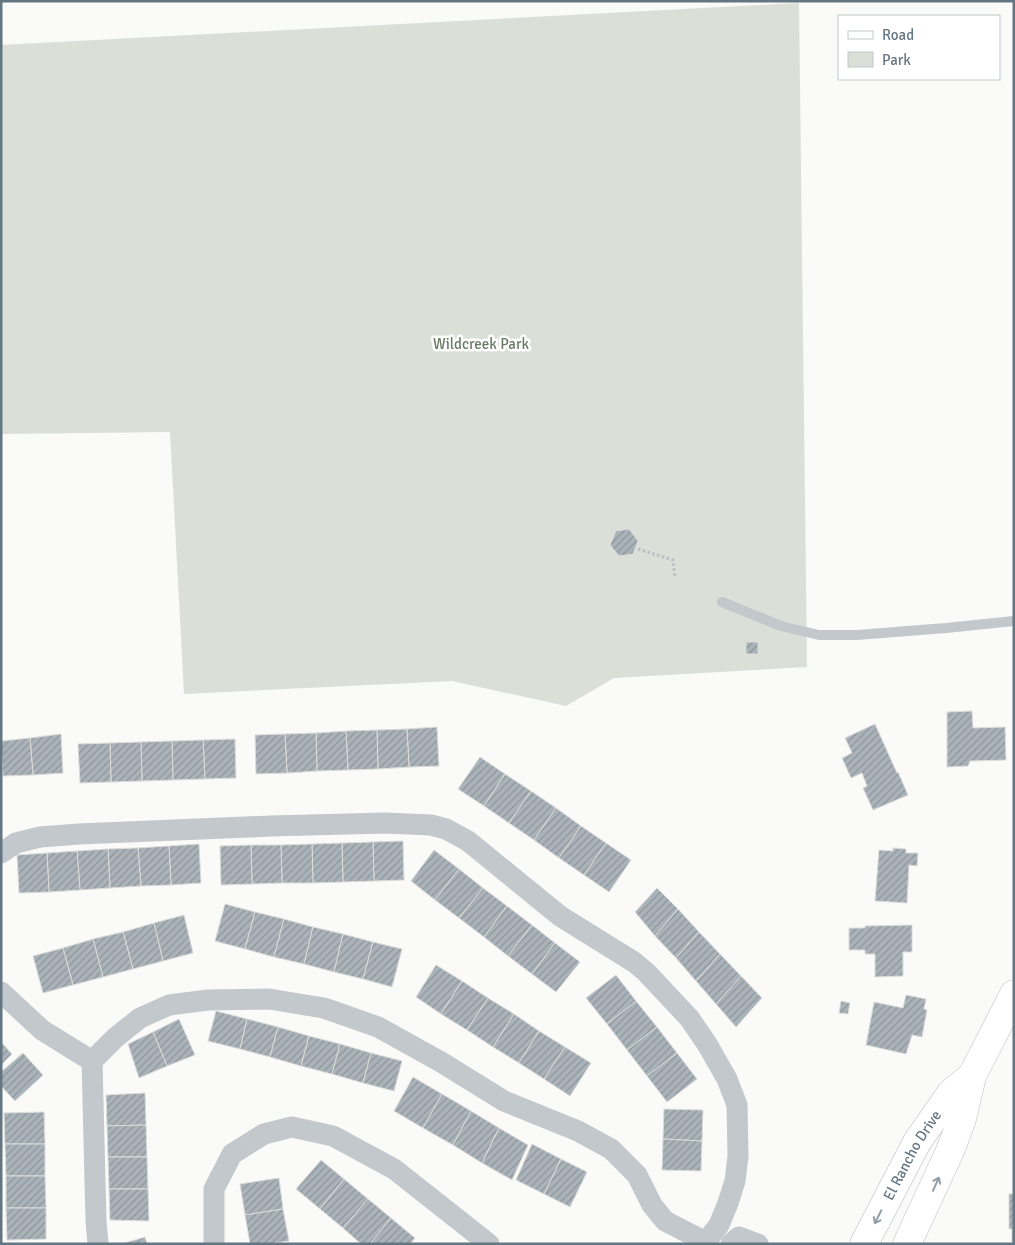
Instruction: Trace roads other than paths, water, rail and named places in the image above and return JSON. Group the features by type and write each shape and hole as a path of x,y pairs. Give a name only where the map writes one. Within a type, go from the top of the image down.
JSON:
{"main road":[{"name":"El Rancho Drive","path":"907,1244 950,1151 962,1119 972,1076 1008,1018 1014,994"},
{"name":"El Rancho Drive","path":"864,1244 917,1142 950,1093 972,1076"}],"street":[{"path":"1,853 16,843 40,837 78,834 385,823 432,825 446,829 468,841 560,916 634,962 646,972 690,1019 727,1079 737,1104 738,1156 735,1181 719,1225 707,1243 665,1221 652,1205 638,1175 611,1149 578,1131 504,1101 441,1062 378,1027 324,1008 269,999 208,1000 169,1005 140,1018 115,1038 92,1061 98,1244"},
{"path":"1,992 42,1030 92,1061"},
{"path":"214,1244 214,1189 232,1154 264,1134 292,1127 333,1136 394,1169 489,1244"},
{"path":"731,1244 739,1237 758,1244"}],"lane":[{"path":"722,602 781,626 819,635 857,635 1014,621"}],"park label":[{"name":"Wildcreek Park","path":"481,344"}]}
